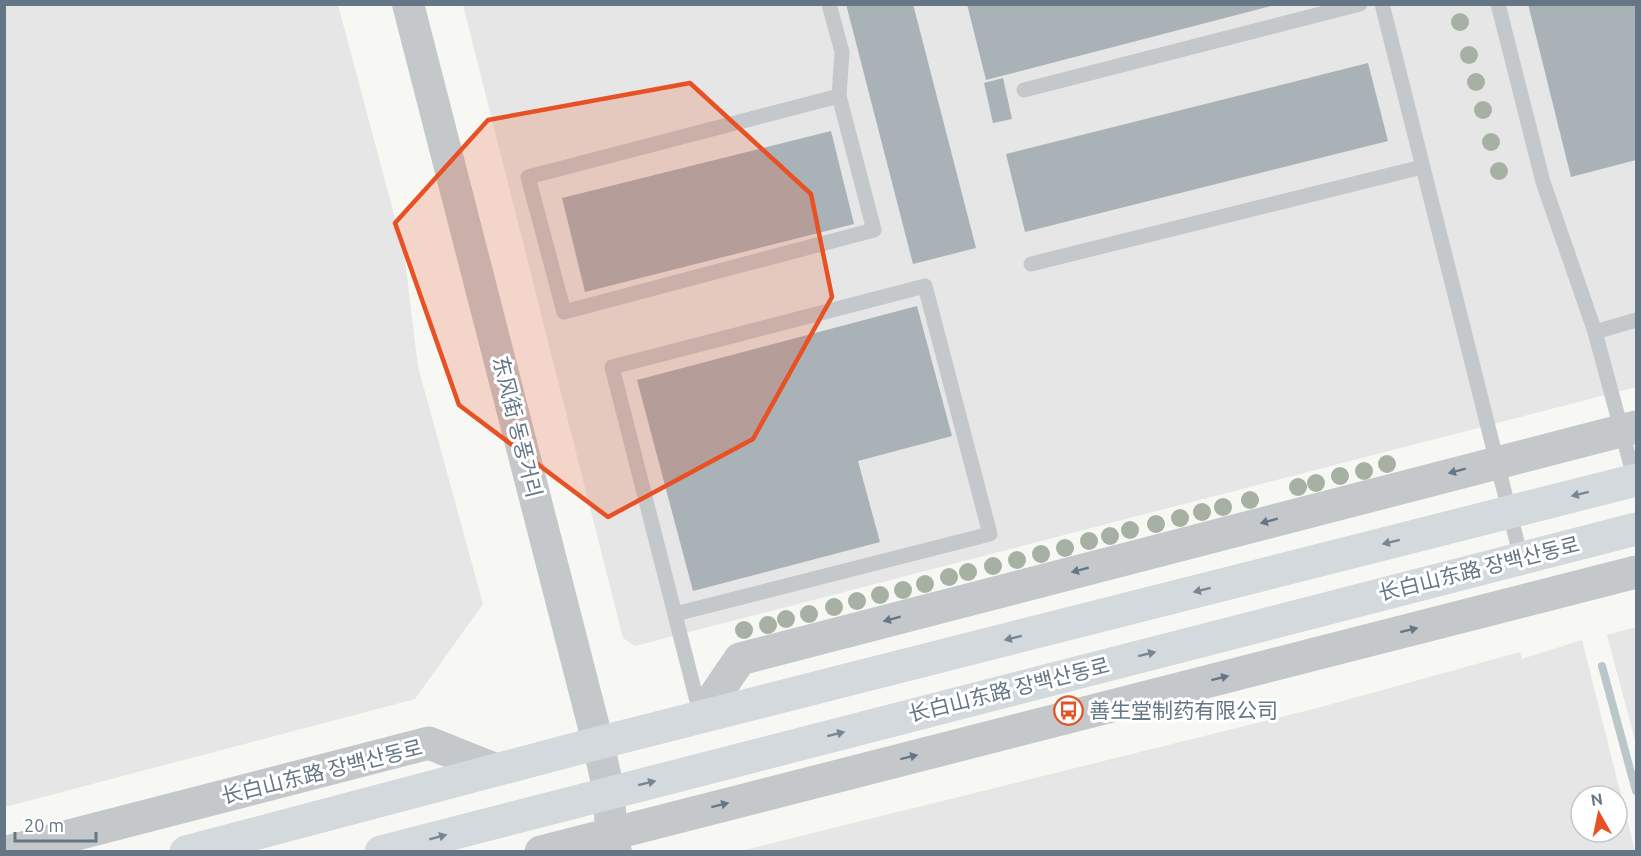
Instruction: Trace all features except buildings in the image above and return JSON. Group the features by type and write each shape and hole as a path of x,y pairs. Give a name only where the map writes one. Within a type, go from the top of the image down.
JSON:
{"main road":[{"name":"长白山东路 장백산동로","path":"186,852 701,716 1636,482"},
{"name":"长白山东路 장백산동로","path":"381,852 1636,529"}],"street":[{"name":"东风街 동풍거리","path":"408,4 598,743 609,792 614,842"},
{"path":"701,716 740,659 1497,461 1629,429"},
{"name":"长白山东路 장백산동로","path":"541,852 614,842 1636,572"},
{"name":"长白山东路 장백산동로","path":"8,852 429,743 494,770"}],"lane":[{"path":"829,4 842,52 839,96 874,230 564,312 528,177 839,96"},
{"path":"1024,90 1360,4"},
{"path":"1382,4 1521,558"},
{"path":"1498,4 1543,182 1629,429 1636,482"},
{"path":"1031,264 1422,167"},
{"path":"675,614 990,534 925,286 612,367 701,716"},
{"path":"1595,332 1636,320"}],"highlighted area":[{"path":"690,83 811,194 832,297 753,439 608,517 459,405 395,223 488,120"}],"shaded area":[{"path":"5,4 338,5 404,252 418,367 483,604 415,699 5,807"},
{"path":"463,5 1636,5 1636,387 635,646 623,638"},
{"path":"1636,627 1636,744 1607,635"},
{"path":"1582,640 1618,784 1569,784 1569,844 1629,844 1629,827 1635,851 741,851 1321,707 1520,652 1522,659"}],"waterway":[{"path":"1602,666 1636,791"}],"place":[{"name":"善生堂制药有限公司","path":"1068,711"}]}
